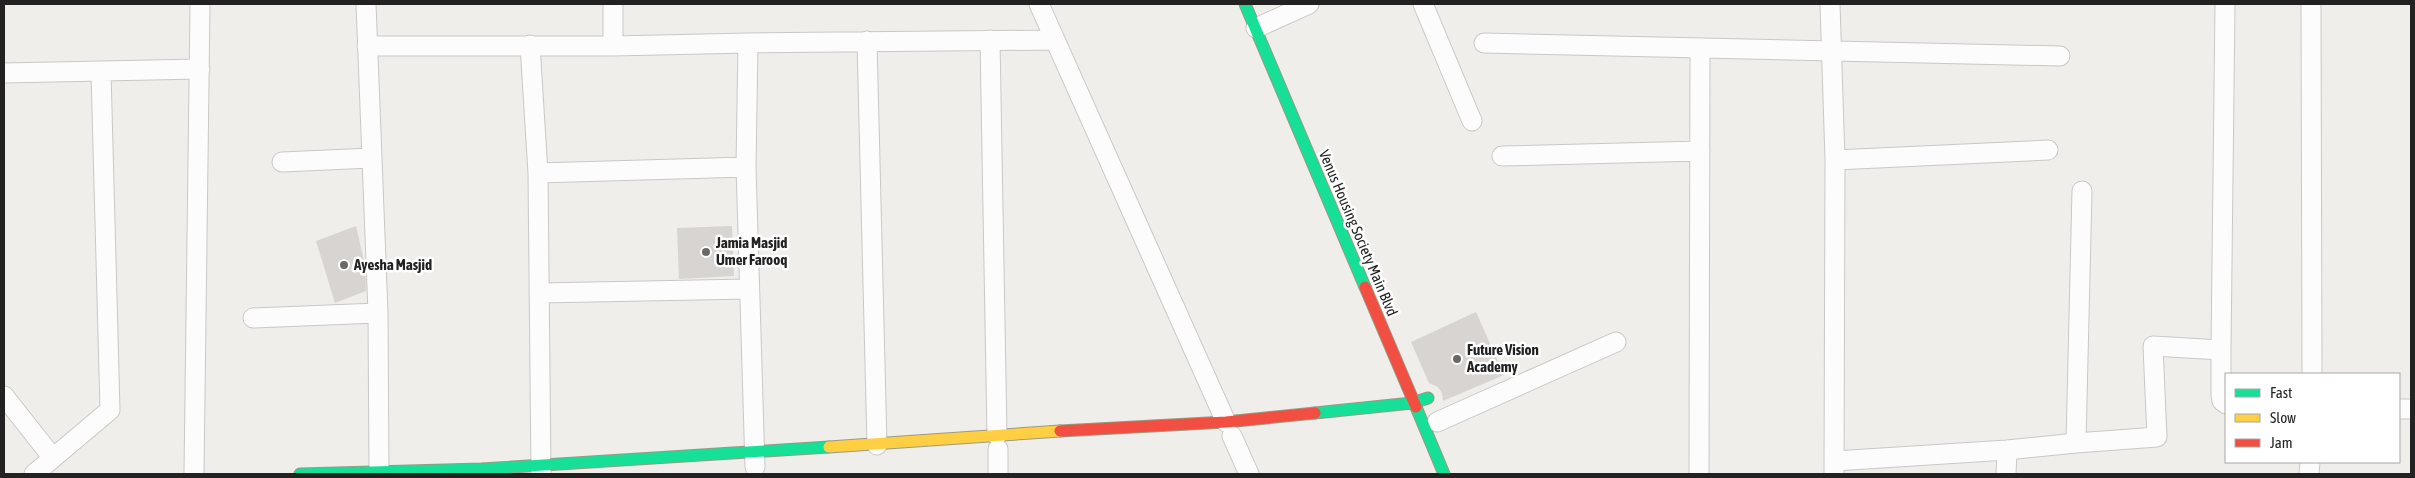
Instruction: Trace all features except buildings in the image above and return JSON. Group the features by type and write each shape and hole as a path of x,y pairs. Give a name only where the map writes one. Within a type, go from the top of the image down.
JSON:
{"street":[{"path":"194,474 200,4"},
{"path":"366,4 378,313 379,473"},
{"path":"613,4 613,46"},
{"path":"1039,4 1248,474"},
{"name":"Venus Housing Society Main Blvd","path":"1245,4 1266,23 1412,403 1413,417 1444,474"},
{"path":"1266,23 1309,4"},
{"path":"1423,4 1472,121"},
{"path":"1830,4 1830,51 1835,160 1835,468 2076,443 2157,437 2153,346 2221,350"},
{"path":"2225,4 2221,350 2221,395 2222,401 2225,403"},
{"path":"2311,4 2312,373"},
{"path":"990,40 998,474"},
{"path":"367,46 613,46 748,42 1055,40"},
{"path":"867,41 877,451"},
{"path":"748,42 746,167 755,464"},
{"path":"1484,43 2060,56"},
{"path":"530,46 538,173 540,469"},
{"path":"1700,48 1700,474"},
{"path":"4,73 200,69"},
{"path":"34,474 110,410 101,72"},
{"path":"1835,160 2048,150"},
{"path":"1502,156 1700,151"},
{"path":"282,162 372,158"},
{"path":"538,173 746,167"},
{"path":"2076,443 2082,191"},
{"path":"540,294 749,289"},
{"path":"254,318 378,313"},
{"path":"1413,417 1616,342"},
{"path":"4,396 53,458"},
{"path":"300,474 755,464 877,451 1230,432 1412,403 1433,410"},
{"path":"2006,474 2007,450"},
{"path":"583,474 593,474"}],"traffic: fast":[{"path":"1245,4 1365,287"},
{"path":"1315,413 1412,403 1428,398"},
{"path":"1416,407 1444,474"},
{"path":"300,474 481,469 829,447"}],"traffic: slow":[{"path":"829,447 1060,431"}],"traffic: jam":[{"path":"1365,287 1416,407"},
{"path":"1060,431 1226,422 1315,413"}],"place":[{"name":"Jamia Masjid Umer Farooq","path":"706,252"},
{"name":"Ayesha Masjid","path":"344,265"},
{"name":"Future Vision Academy","path":"1457,359"}]}
